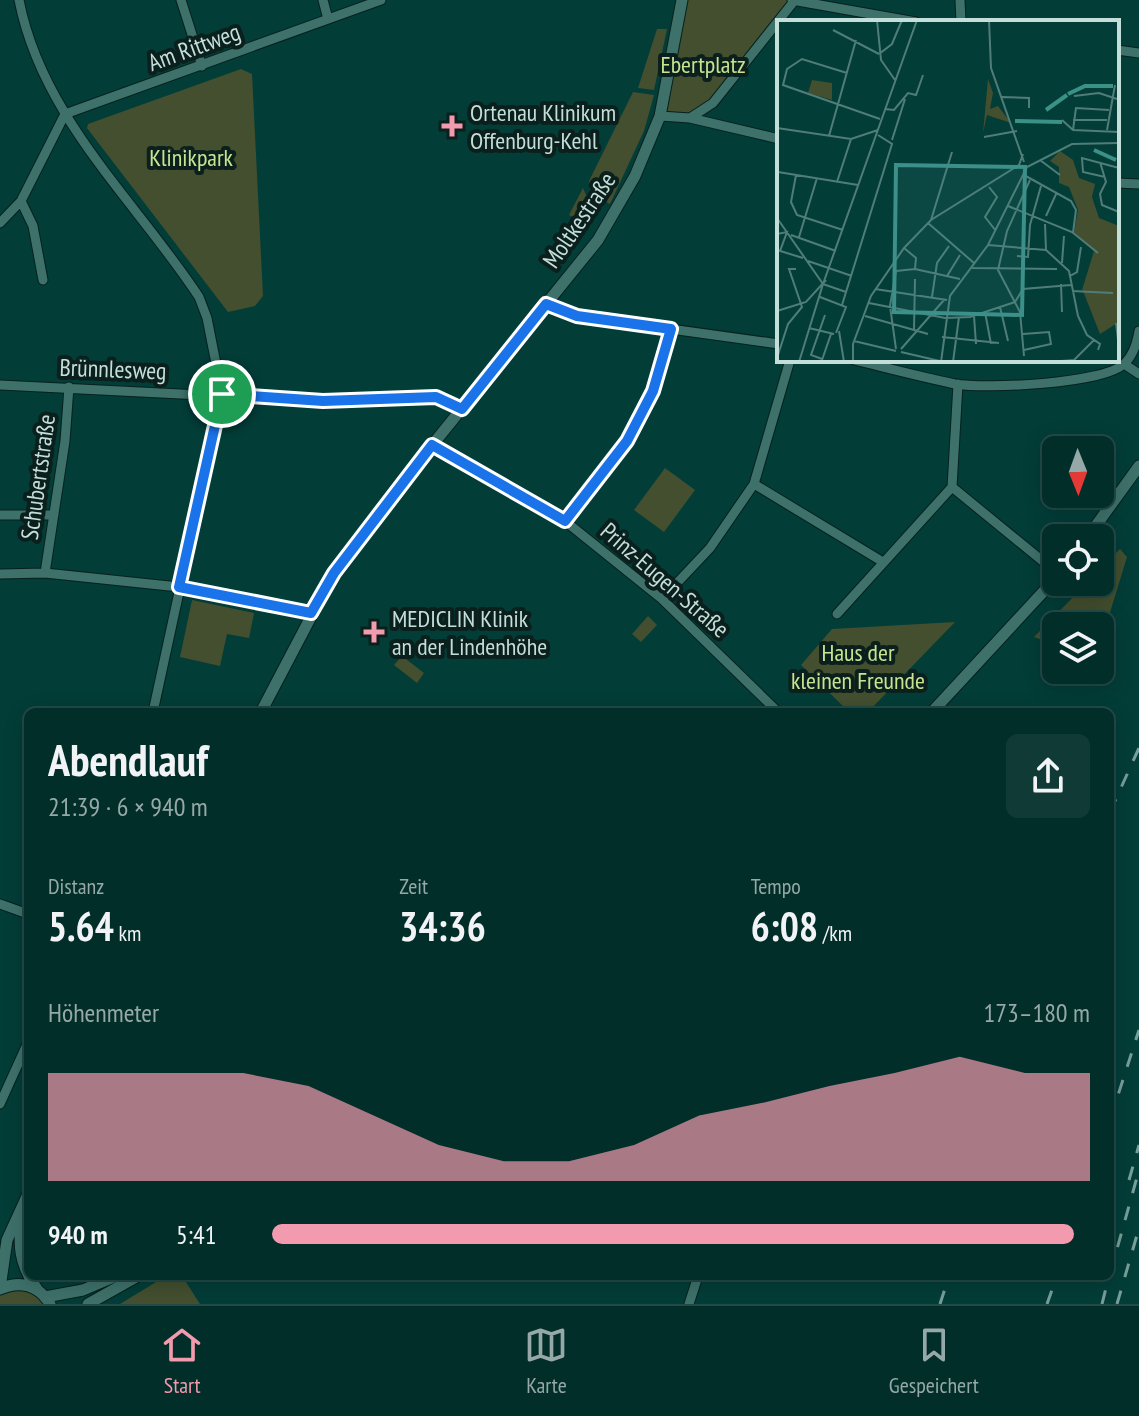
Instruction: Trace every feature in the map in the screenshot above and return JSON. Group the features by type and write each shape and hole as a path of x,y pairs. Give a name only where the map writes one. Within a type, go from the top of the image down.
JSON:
{"street":[{"path":"19,0 24,26 65,114 110,182 199,297 207,318 222,394 154,708"},
{"path":"181,0 202,66"},
{"path":"323,0 328,19"},
{"name":"Am Rittweg","path":"65,114 381,0"},
{"name":"Moltkestraße","path":"263,708 334,573 617,210 660,116 682,0"},
{"path":"778,20 794,0 905,20"},
{"path":"960,0 961,20"},
{"path":"690,118 713,103 777,22"},
{"path":"1119,50 1139,53"},
{"path":"0,223 21,201 65,114"},
{"path":"660,116 690,118 777,139"},
{"path":"1119,183 1139,184"},
{"path":"21,201 33,226 43,280"},
{"path":"546,304 577,316 777,344"},
{"path":"565,521 627,441 653,391 671,329"},
{"path":"863,362 958,384 1020,385 1106,373 1124,364 1139,336"},
{"path":"662,599 710,548 754,484 789,362"},
{"path":"1124,364 1139,374"},
{"path":"837,614 952,487 958,384"},
{"name":"Brünnlesweg","path":"0,385 323,401 436,397 462,409"},
{"name":"Schubertstraße","path":"45,573 69,387"},
{"name":"Prinz-Eugen-Straße","path":"432,445 565,521 662,599 774,708"},
{"path":"1097,524 1139,466"},
{"path":"754,484 883,562"},
{"path":"952,487 1042,561"},
{"path":"0,515 54,515"},
{"path":"0,574 45,573 179,587 311,613"},
{"path":"936,708 1042,593"},
{"path":"0,904 24,913"},
{"path":"0,1104 24,1051"},
{"path":"24,1201 5,1233 0,1289 18,1284 44,1297 83,1290 107,1280"},
{"path":"24,1211 19,1242 24,1270"},
{"path":"31,1280 44,1297"},
{"path":"88,1304 131,1280"},
{"path":"689,1304 697,1280"}],"green space":[{"name":"Ebertplatz","path":"682,0 792,0 713,103 690,118 660,116"},
{"path":"657,29 667,29 654,90 638,88"},
{"name":"Klinikpark","path":"241,69 252,74 263,296 255,306 228,312 87,128 88,124"},
{"path":"633,92 654,95 644,131 610,204 590,193 589,181"},
{"path":"583,188 586,195 599,202 586,224 569,215"},
{"path":"665,468 695,490 664,532 634,510"},
{"path":"1120,549 1127,557 1110,612 1059,612 1074,596 1114,596 1114,555"},
{"path":"192,600 254,613 249,638 227,634 220,666 180,657"},
{"path":"648,616 657,625 641,642 632,634"},
{"name":"Haus der kleinen Freunde","path":"955,622 872,708 845,708 801,665 832,629"},
{"path":"1042,629 1042,640 1034,637"},
{"path":"402,656 424,673 417,683 394,665"},
{"path":"159,1280 185,1280 200,1304 120,1304"},
{"path":"13,1288 32,1291 45,1304 0,1304 0,1295"}],"railway":[{"path":"1114,803 1139,748"},
{"path":"1114,1108 1139,1030"},
{"path":"1129,1180 1139,1145"},
{"path":"1114,1260 1139,1170"},
{"path":"1117,1304 1139,1228"},
{"path":"940,1304 948,1280"},
{"path":"1047,1304 1056,1280"},
{"path":"1102,1304 1108,1280"}],"place":[{"name":"Ortenau Klinikum Offenburg-Kehl","path":"452,126"},
{"name":"MEDICLIN Klinik an der Lindenhöhe","path":"374,632"}],"route":[{"path":"546,304 557,311 577,316 671,329 653,391 627,441 565,521 432,445 334,573 311,613 179,587 222,394 323,401 436,397 462,409 546,304"}]}
